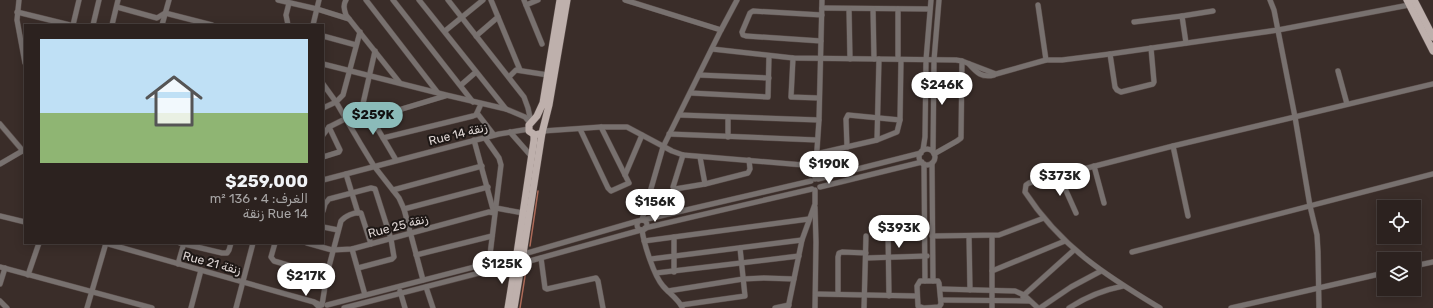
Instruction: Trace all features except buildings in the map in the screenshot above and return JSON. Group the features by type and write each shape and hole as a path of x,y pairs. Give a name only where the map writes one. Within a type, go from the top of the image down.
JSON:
{"main road":[{"path":"514,308 524,213 534,140 531,126 543,103 560,0"},
{"path":"508,308 519,259 543,130 550,106 566,0"},
{"path":"1410,2 1432,33"},
{"path":"1410,2 1433,51"},
{"path":"531,126 539,120 543,130"},
{"path":"531,126 538,135 543,130"}],"street":[{"path":"19,0 17,20 22,33 24,53"},
{"path":"72,24 79,0"},
{"path":"93,24 99,0"},
{"path":"112,24 118,0"},
{"path":"161,24 168,0"},
{"path":"278,0 317,9 349,19"},
{"path":"312,24 319,0"},
{"path":"346,0 344,8 349,19 400,83"},
{"path":"366,0 438,93"},
{"path":"393,0 473,102"},
{"path":"419,0 506,109"},
{"path":"448,0 524,97 528,108 531,126"},
{"path":"445,31 483,0"},
{"path":"491,0 520,70"},
{"path":"538,0 525,3 542,44"},
{"path":"625,0 721,30"},
{"path":"643,229 636,226 641,221 669,134 691,93 721,30 738,0"},
{"path":"816,189 809,186 814,180 819,120 822,0"},
{"path":"925,281 923,163 920,157 925,137 926,60 931,0"},
{"path":"933,281 932,163 934,160 934,60 939,0"},
{"path":"1270,0 1278,30 1310,206 1317,235 1319,308"},
{"path":"712,50 793,58 962,61 996,74 1046,60 1062,60 1110,54 1278,30 1410,2"},
{"path":"288,3 286,15 288,24"},
{"path":"1038,5 1046,60"},
{"path":"117,8 157,18 165,13 208,24"},
{"path":"822,8 930,10"},
{"path":"849,9 850,59"},
{"path":"873,9 876,59 877,140"},
{"path":"816,154 877,140 897,132 900,120 898,9"},
{"path":"821,41 746,36 742,32 750,13 753,11 822,15"},
{"path":"1134,22 1213,11"},
{"path":"17,12 68,24"},
{"path":"1182,16 1186,43"},
{"path":"476,36 498,17"},
{"path":"157,18 160,24"},
{"path":"324,108 336,102 343,95 360,32"},
{"path":"324,36 356,45"},
{"path":"1110,54 1115,87 1121,92 1152,84 1154,82 1151,48"},
{"path":"324,133 329,127 358,112 364,104 375,51"},
{"path":"691,93 768,97 769,56"},
{"path":"793,58 792,98 819,98"},
{"path":"934,153 961,138 962,61"},
{"path":"324,64 446,96 506,109 525,117 531,126"},
{"path":"509,77 516,70 548,75"},
{"path":"1338,71 1347,104"},
{"path":"460,85 476,72"},
{"path":"699,75 769,78"},
{"path":"1160,308 1123,286 1074,250 1044,218 1025,192 1025,188 1029,183 1173,146 1433,84"},
{"path":"324,85 336,102 374,166 399,198 404,209 423,280"},
{"path":"372,118 446,96"},
{"path":"364,104 396,160"},
{"path":"383,138 472,116 477,113 481,104"},
{"path":"477,113 494,135"},
{"path":"847,147 847,116 849,114 900,120"},
{"path":"680,115 819,120"},
{"path":"728,117 728,137"},
{"path":"0,124 24,151 0,164"},
{"name":"Rue 14 زنقة","path":"324,180 531,126"},
{"path":"324,157 339,152 340,150 329,127"},
{"path":"580,129 608,190 611,191 628,184 625,175 601,128"},
{"path":"543,130 627,128 683,155 815,166"},
{"path":"510,132 532,156"},
{"path":"669,134 817,140"},
{"path":"625,175 642,135"},
{"path":"485,138 501,162 489,263"},
{"path":"474,140 495,210"},
{"path":"1173,146 1188,216"},
{"path":"344,308 426,287 641,221 814,180 928,150 934,153"},
{"path":"683,155 674,188 705,184 748,173 750,169 748,160"},
{"path":"700,157 705,184"},
{"path":"358,213 343,218 338,230 327,274 323,306 489,263 541,258 643,229 923,163 928,165 932,163"},
{"path":"393,190 482,166"},
{"path":"1094,166 1104,203"},
{"path":"346,174 358,213 362,214 371,244"},
{"path":"1132,252 1433,174"},
{"path":"1059,175 1076,213"},
{"path":"814,180 820,182 816,189 815,204 815,308"},
{"path":"324,208 329,199 372,188 375,189 395,255 392,259 358,268"},
{"path":"404,209 488,188"},
{"path":"775,308 788,306 802,240 815,204"},
{"path":"495,210 524,213"},
{"name":"Rue 25 زنقة","path":"313,244 332,250 352,249 495,210"},
{"path":"0,216 24,222"},
{"path":"932,236 992,236 1005,233 1044,218"},
{"path":"644,241 809,219"},
{"path":"641,221 646,223 643,229 644,241 659,280 681,306 744,296 740,248"},
{"path":"324,227 338,230"},
{"path":"888,233 889,296"},
{"path":"416,254 492,236"},
{"path":"864,308 866,236"},
{"path":"970,236 970,290"},
{"path":"992,236 992,308"},
{"path":"674,237 674,272"},
{"path":"651,259 802,240"},
{"path":"992,271 1065,241"},
{"path":"28,275 39,244"},
{"path":"87,308 105,244"},
{"name":"Rue 21 زنقة","path":"108,244 243,281 323,306"},
{"path":"178,264 182,244"},
{"path":"186,244 227,253 230,250 231,244"},
{"path":"236,308 253,244"},
{"path":"275,244 271,257 274,261 308,271 327,274"},
{"path":"352,249 365,295"},
{"path":"1022,302 1024,295 1074,250"},
{"path":"838,294 839,253 842,252 866,256 889,257 932,256"},
{"path":"656,273 799,256"},
{"path":"541,258 545,288 596,278 598,281 603,308"},
{"path":"1421,265 1433,262"},
{"path":"0,284 3,268 152,308"},
{"path":"191,308 201,270"},
{"path":"941,289 1016,291 1024,295 1039,308 1071,286 1101,271"},
{"path":"1231,308 1377,275"},
{"path":"668,291 743,279 794,278"},
{"path":"920,281 933,281 938,281 941,289 940,306 924,308 918,306 918,283 920,281"},
{"path":"399,286 405,308"},
{"path":"1070,308 1081,300 1123,286"},
{"path":"426,287 432,308"},
{"path":"816,294 917,296"},
{"path":"940,300 1030,301"},
{"path":"0,301 7,308"}],"waterway":[{"path":"530,246 538,191"},
{"path":"520,308 526,270"}]}
